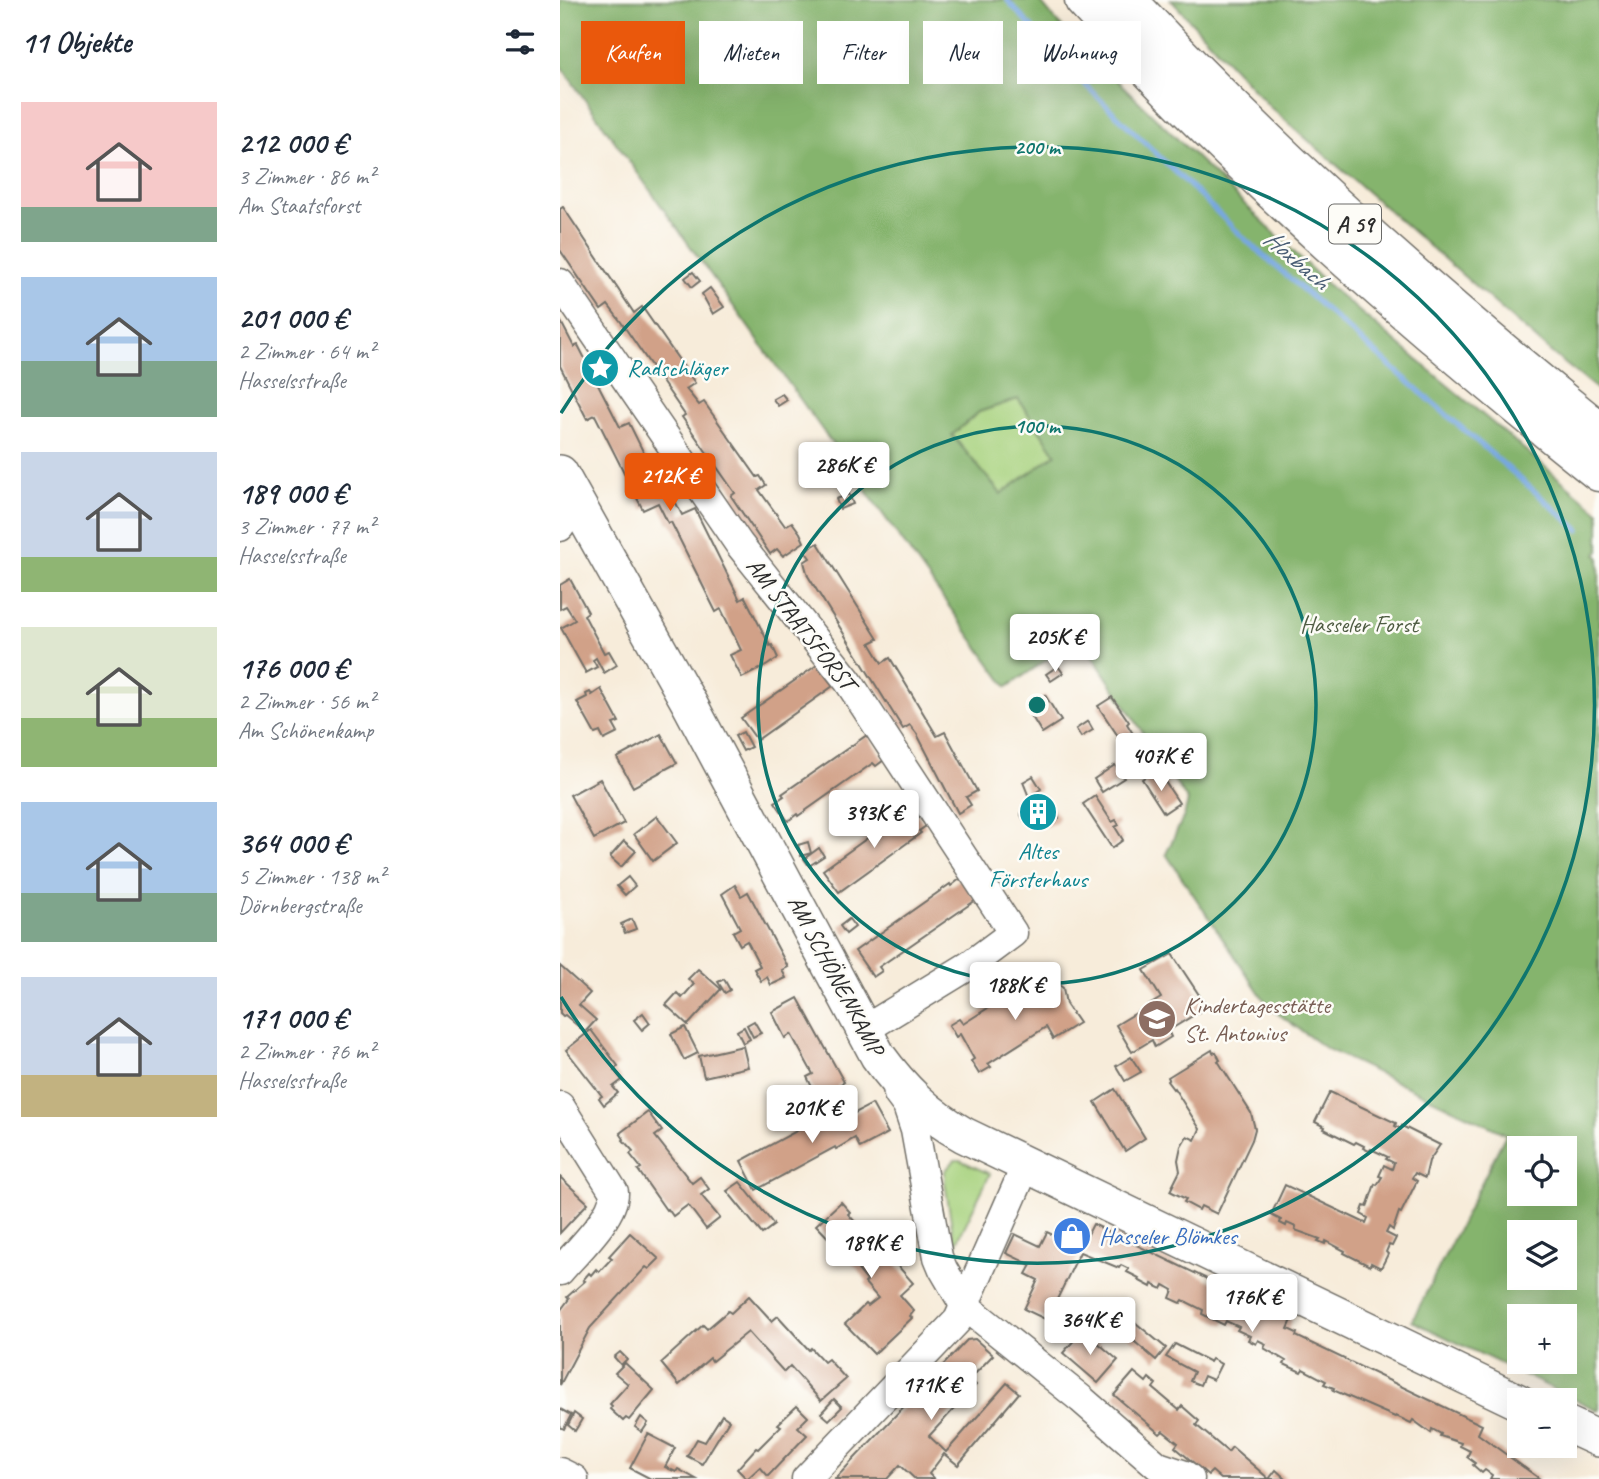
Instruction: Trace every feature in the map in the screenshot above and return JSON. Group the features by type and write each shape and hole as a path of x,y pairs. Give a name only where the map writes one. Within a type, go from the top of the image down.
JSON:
{"highway":[{"name":"A 59","path":"1084,0 1131,52 1267,186 1387,295 1599,472"},
{"name":"A 59","path":"1127,0 1289,163 1391,257 1520,368 1599,431"}],"main road":[{"name":"AM SCHÖNENKAMP","path":"560,473 568,515 689,703 878,1056 896,1081 930,1115 964,1135 1507,1396"},
{"path":"1577,1429 1599,1439"}],"street":[{"name":"AM STAATSFORST","path":"560,284 738,544 848,681 1013,933 970,965 864,1030"},
{"path":"896,1081 898,1094 913,1120 920,1168 943,1269 945,1297 940,1340"},
{"path":"560,1106 614,1192 609,1213 560,1272"},
{"path":"920,1168 929,1150 936,1144 964,1135"},
{"path":"806,1479 958,1320 1026,1165"},
{"path":"943,1269 976,1276"},
{"path":"943,1269 964,1305 1081,1399 1158,1466 1190,1479"},
{"path":"560,1472 574,1479"}],"green space":[{"name":"Hasseler Forst","path":"560,0 1039,0 1056,21 1017,21 1017,84 1121,84 1329,286 1599,512 1599,551 1596,554 1599,557 1599,1411 1577,1400 1577,1388 1551,1388 1522,1374 1577,1374 1577,1304 1507,1304 1507,1367 1412,1321 1506,1134 1325,1048 1269,1007 1166,854 1188,801 1080,637 1007,687 560,65","holes":["1018,399 1056,454 1001,494 952,435 979,412"]},
{"path":"1171,0 1599,0 1599,391 1270,107"},
{"path":"1018,399 1056,454 1001,494 951,435 979,412"},
{"path":"955,1160 990,1174 955,1246 945,1171"}],"building":[{"path":"563,207 634,313 642,307 695,383 686,389 699,405 704,402 757,477 760,476 766,485 759,490 785,526 792,522 804,542 783,556 777,549 770,554 731,496 735,493 682,417 685,415 621,322 608,305 601,310 560,250 560,209"},
{"path":"693,272 700,281 692,287 685,278"},
{"path":"710,288 724,307 713,314 702,294"},
{"path":"560,320 574,347 578,345 620,427 629,423 666,498 672,495 682,515 695,509 740,600 745,597 778,658 766,666 742,678 730,655 741,650 721,609 716,612 671,522 668,523 658,503 643,510 595,415 587,419 560,366"},
{"path":"782,394 787,400 778,406 773,399"},
{"path":"849,494 853,504 840,509 836,499"},
{"path":"818,543 878,639 870,643 882,663 890,658 937,736 945,732 977,791 966,797 971,805 958,813 917,734 910,725 903,729 808,576 804,562 810,558 805,551"},
{"path":"570,579 588,612 584,615 604,653 609,651 617,665 604,673 596,658 593,660 597,667 586,673 561,628 575,620 566,606 560,609 560,585"},
{"path":"817,665 833,686 757,740 741,718"},
{"path":"1058,666 1063,673 1051,681 1046,674"},
{"path":"601,689 619,722 613,724 618,733 604,740 600,732 595,734 577,702 587,697 586,694 590,692 592,695"},
{"path":"1045,695 1061,721 1042,733 1026,707"},
{"path":"1112,697 1129,722 1127,724 1135,737 1124,745 1098,706"},
{"path":"1088,721 1093,730 1081,737 1076,729"},
{"path":"743,732 751,747 743,751 735,736"},
{"path":"661,734 677,763 633,787 617,758"},
{"path":"867,735 884,760 876,766 873,763 788,821 775,802 784,796 782,794"},
{"path":"1115,765 1124,778 1102,792 1094,779"},
{"path":"1151,773 1159,786 1165,782 1179,803 1164,813 1142,779"},
{"path":"1033,776 1041,789 1029,797 1023,782"},
{"path":"600,779 624,823 594,839 570,795"},
{"name":"Altes Försterhaus","path":"1045,796 1059,818 1045,827 1043,823 1036,827 1032,820 1025,822 1021,815 1022,810"},
{"path":"1095,796 1112,822 1116,820 1119,825 1115,827 1123,840 1112,848 1083,804"},
{"path":"905,811 909,817 916,813 926,826 919,831 921,833 839,892 823,870"},
{"path":"657,816 677,843 653,861 634,834"},
{"path":"624,841 636,851 621,867 610,857"},
{"path":"808,842 811,853 801,856 798,845"},
{"path":"819,848 824,856 809,866 804,859"},
{"path":"628,877 635,886 625,895 617,886"},
{"path":"961,878 976,900 879,967 882,971 873,977 855,951"},
{"path":"735,885 741,896 748,892 788,967 782,970 786,978 771,985 767,977 761,981 754,969 760,966 747,941 740,945 733,932 740,928 722,894"},
{"path":"632,919 636,929 625,933 621,924"},
{"path":"849,919 855,927 846,934 840,926"},
{"path":"1172,954 1207,1007 1168,1031 1171,1037 1155,1047 1152,1040 1132,1052 1116,1025 1161,998 1144,970"},
{"path":"560,966 590,993 579,1005 596,1020 585,1032 560,1013"},
{"path":"698,969 721,989 688,1025 666,1005 677,993 682,998 694,984 688,979"},
{"path":"1051,978 1063,988 1066,1004 1079,1023 1053,1039 1046,1027 988,1064 991,1067 979,1074 960,1034 956,1037 949,1025 959,1019 963,1024 1027,983 1032,991"},
{"path":"724,979 730,990 725,993 718,982"},
{"path":"798,998 844,1082 837,1086 843,1096 829,1103 824,1093 817,1097 807,1077 813,1074 791,1034 785,1038 772,1012"},
{"path":"643,1013 650,1023 642,1030 634,1020"},
{"path":"754,1021 761,1033 753,1037 747,1025"},
{"path":"685,1027 698,1053 684,1060 671,1034"},
{"path":"744,1027 750,1039 743,1043 737,1031"},
{"path":"591,1030 618,1066 614,1070 622,1080 613,1087 618,1093 604,1105 599,1098 602,1096 566,1050"},
{"path":"743,1046 748,1067 704,1077 699,1056"},
{"path":"1212,1050 1213,1053 1216,1052 1220,1060 1218,1061 1251,1113 1255,1129 1217,1214 1201,1206 1199,1210 1170,1191 1180,1171 1178,1160 1181,1146 1187,1136 1195,1140 1200,1129 1167,1081 1168,1077"},
{"path":"1131,1057 1141,1072 1125,1081 1116,1066"},
{"path":"1115,1089 1145,1138 1125,1151 1095,1102"},
{"path":"1330,1092 1396,1123 1395,1126 1401,1129 1402,1126 1440,1145 1429,1161 1425,1178 1415,1173 1412,1178 1417,1181 1401,1213 1399,1212 1393,1230 1389,1227 1386,1233 1396,1238 1392,1246 1389,1245 1381,1268 1371,1263 1370,1266 1326,1241 1325,1244 1318,1241 1320,1239 1295,1230 1296,1227 1287,1223 1286,1226 1271,1215 1285,1185 1366,1223 1368,1218 1361,1214 1364,1206 1367,1207 1375,1184 1377,1185 1382,1177 1379,1176 1384,1165 1392,1169 1394,1163 1386,1159 1388,1157 1371,1149 1369,1151 1356,1142 1354,1144 1315,1122"},
{"path":"872,1104 888,1133 860,1148 855,1138 756,1190 741,1161 828,1114 834,1124"},
{"path":"648,1112 662,1131 655,1136 692,1183 700,1177 709,1189 701,1195 720,1218 706,1229 688,1205 673,1216 666,1210 638,1170 641,1168 630,1154 633,1151 623,1140 620,1133"},
{"path":"560,1177 588,1203 560,1233"},
{"path":"740,1182 774,1225 762,1234 727,1191"},
{"path":"841,1202 850,1212 848,1214 913,1283 900,1295 914,1311 910,1316 912,1318 874,1354 845,1324 866,1304 868,1306 878,1298 856,1267 816,1225"},
{"path":"1093,1224 1292,1320 1288,1329 1297,1333 1296,1336 1482,1425 1478,1434 1507,1455 1507,1458 1511,1458 1540,1479 1490,1479 1492,1475 1485,1470 1482,1473 1473,1465 1475,1463 1467,1457 1470,1451 1460,1446 1461,1443 1440,1436 1441,1434 1432,1429 1431,1433 1413,1420 1411,1423 1395,1417 1333,1390 1334,1388 1324,1384 1326,1381 1303,1369 1301,1372 1284,1364 1286,1361 1264,1348 1266,1344 1258,1340 1256,1344 1248,1340 1250,1336 1237,1330 1239,1327 1226,1321 1224,1325 1183,1300 1181,1303 1170,1298 1173,1290 1164,1285 1162,1289 1152,1284 1151,1287 1121,1265 1119,1268 1080,1252 1047,1320 1024,1309 1038,1280 1026,1274 1031,1265 1006,1253 1015,1234 1040,1246 1047,1232 1059,1238 1065,1225 1087,1236"},
{"path":"630,1233 659,1259 649,1269 646,1267 590,1328 560,1385 560,1311 569,1299 567,1297 585,1281 583,1280 589,1273 591,1275 596,1269 599,1272 612,1258 609,1256"},
{"path":"749,1296 772,1321 778,1316 809,1350 811,1348 824,1362 828,1359 846,1379 821,1401 790,1366 784,1372 748,1332 712,1361 710,1358 679,1385 661,1363 703,1325 707,1329 728,1311 731,1313"},
{"path":"1125,1314 1166,1348 1156,1360 1115,1325"},
{"path":"1083,1330 1118,1360 1098,1383 1063,1353"},
{"path":"975,1339 993,1355 970,1379 976,1385 968,1393 971,1396 966,1400 964,1398 929,1436 946,1452 1007,1383 1019,1393 958,1465 944,1454 929,1474 934,1479 915,1479 900,1465 887,1479 835,1479 967,1340"},
{"path":"1175,1344 1210,1362 1212,1359 1221,1364 1213,1380 1204,1376 1200,1385 1190,1381 1194,1372 1166,1357"},
{"path":"620,1352 627,1359 621,1365 614,1357"},
{"path":"625,1363 654,1390 629,1420 626,1418 623,1421 610,1409 610,1404 628,1384 615,1373"},
{"path":"1134,1372 1146,1382 1149,1378 1156,1384 1153,1388 1179,1410 1182,1406 1199,1421 1196,1425 1228,1452 1232,1447 1269,1479 1221,1479 1212,1471 1208,1475 1175,1447 1178,1443 1163,1431 1160,1434 1114,1395"},
{"path":"834,1399 842,1407 829,1420 821,1413"},
{"path":"797,1406 808,1417 798,1427 807,1435 768,1476 760,1467 747,1479 737,1469 781,1426 778,1424"},
{"path":"560,1409 571,1415 564,1429 560,1427"},
{"path":"574,1413 582,1419 575,1431 568,1425"},
{"path":"722,1415 729,1420 702,1464 687,1456 697,1439 705,1442"},
{"path":"641,1417 648,1423 642,1432 635,1427"},
{"path":"648,1434 675,1448 665,1467 676,1472 678,1469 696,1479 651,1479 630,1468"},
{"path":"1276,1470 1286,1479 1269,1479"}],"waterway":[{"name":"Hoxbach","path":"1007,0 1078,78 1248,242 1579,530"}],"place":[{"name":"Radschläger","path":"600,368"},
{"name":"Altes Försterhaus","path":"1038,812"},
{"name":"Kindertagesstätte St. Antonius","path":"1157,1019"},
{"name":"Hasseler Blömkes","path":"1072,1236"}]}
